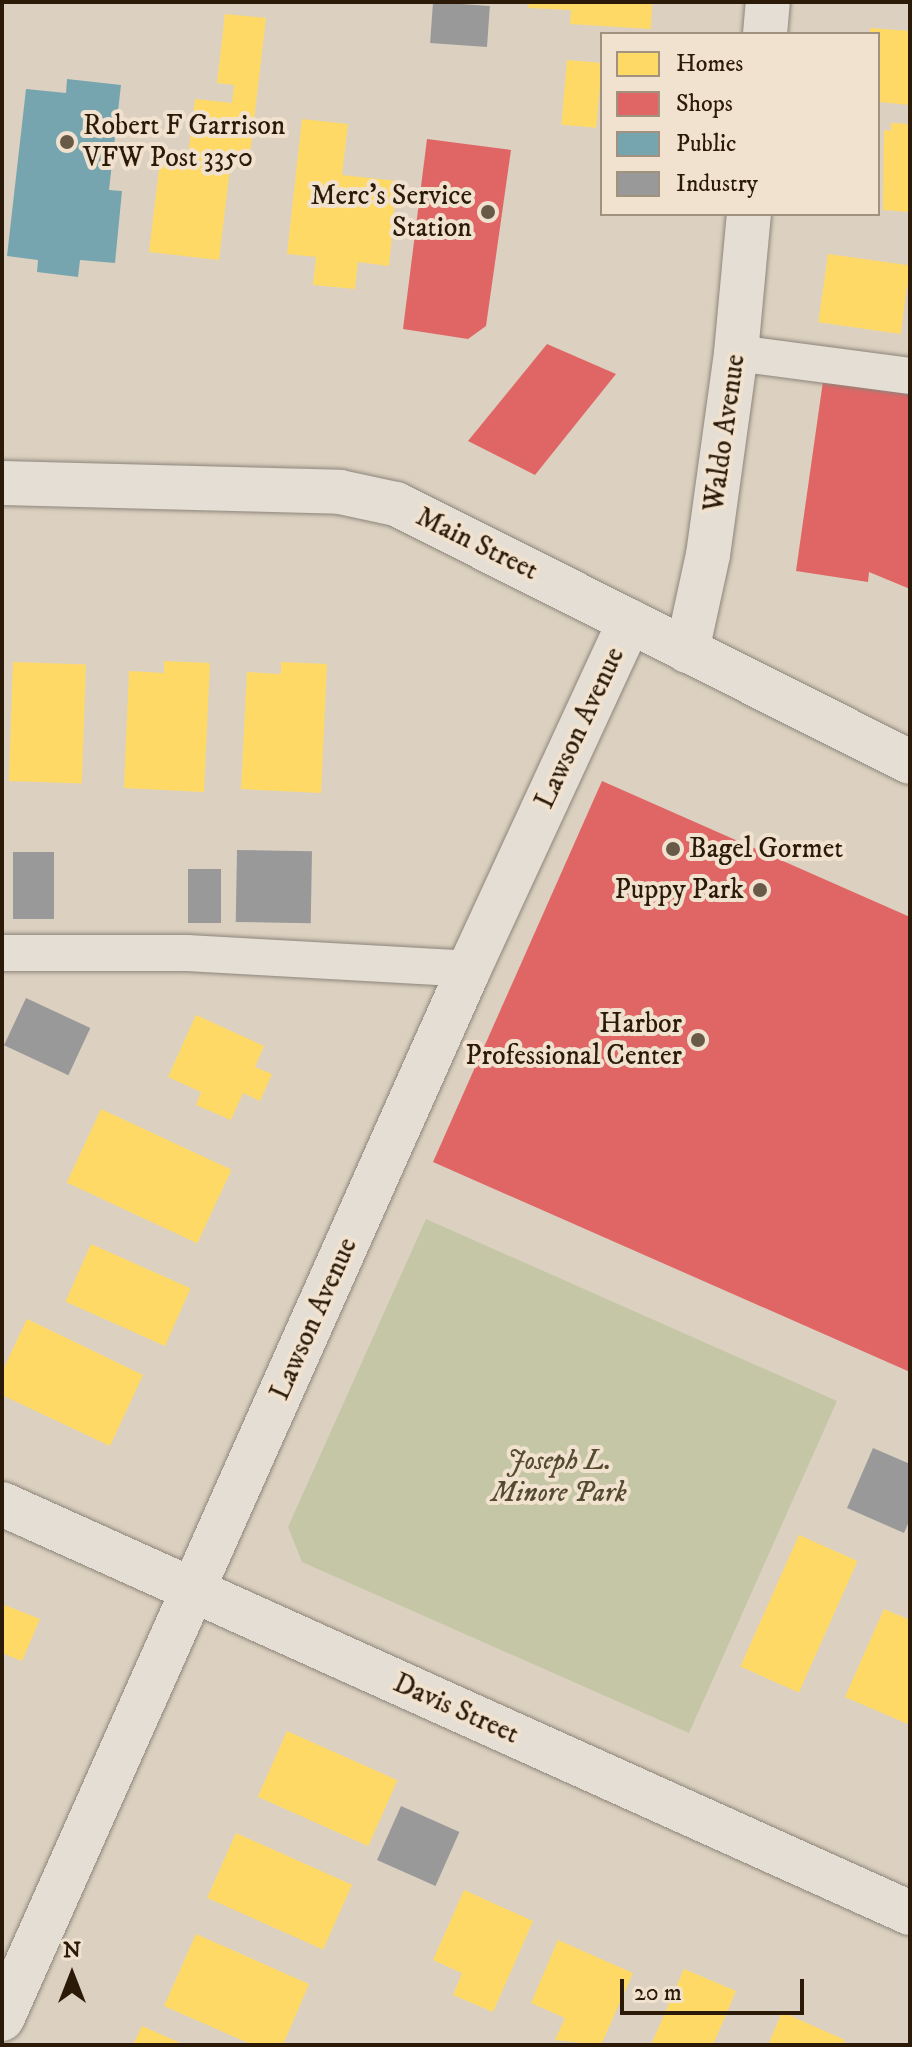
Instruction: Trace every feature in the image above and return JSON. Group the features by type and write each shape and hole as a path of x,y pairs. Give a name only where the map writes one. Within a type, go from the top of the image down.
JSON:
{"street":[{"path":"765,32 768,2"},
{"name":"Waldo Avenue","path":"687,651 708,555 736,353 749,216"},
{"name":"Main Street","path":"2,483 340,492 396,504 910,762"},
{"name":"Lawson Avenue","path":"2,2019 469,969 630,621"},
{"name":"Davis Street","path":"2,1504 910,1913"}],"lane":[{"path":"736,353 910,376"},
{"path":"2,953 187,953 469,969"}],"green space":[{"name":"Joseph L. Minore Park","path":"426,1219 837,1401 689,1733 302,1562 288,1527"}],"building: Homes":[{"path":"529,2 652,2 651,29 570,24 571,10 528,8"},
{"path":"225,14 266,18 249,163 231,160 219,260 149,252 161,153 188,156 195,99 232,103 234,85 217,83"},
{"path":"870,28 910,31 910,105 880,102 880,32 870,32"},
{"path":"567,60 600,63 596,128 561,125"},
{"path":"302,119 348,124 342,175 397,181 389,266 358,262 355,289 313,285 316,257 287,254"},
{"path":"891,123 910,124 910,212 883,210 884,130 891,131"},
{"path":"828,254 910,266 901,334 818,322"},
{"path":"164,661 210,663 204,792 124,788 129,671 164,673"},
{"path":"13,662 86,665 82,783 9,781"},
{"path":"281,662 327,664 321,793 241,789 247,672 281,674"},
{"path":"196,1015 264,1046 255,1067 272,1074 260,1101 243,1093 231,1120 196,1105 201,1092 168,1077"},
{"path":"101,1109 232,1170 197,1243 67,1182"},
{"path":"91,1244 191,1288 165,1346 65,1302"},
{"path":"27,1319 143,1375 110,1446 2,1395 2,1372"},
{"path":"799,1535 857,1561 799,1693 740,1667"},
{"path":"2,1604 40,1619 22,1661 2,1653"},
{"path":"884,1609 910,1620 910,1725 845,1697"},
{"path":"287,1731 398,1780 368,1846 258,1797"},
{"path":"236,1833 352,1885 323,1950 207,1898"},
{"path":"464,1890 533,1921 493,2012 453,1995 462,1973 433,1960"},
{"path":"196,1934 309,1984 283,2045 253,2045 164,2006"},
{"path":"558,1940 633,1973 601,2045 555,2040 565,2018 531,2003"},
{"path":"684,1969 736,1991 713,2045 651,2045"},
{"path":"782,2012 845,2040 843,2045 768,2045"},
{"path":"142,2026 185,2045 133,2045"}],"building: Shops":[{"path":"427,139 511,150 486,326 468,339 403,329"},
{"path":"547,344 616,374 535,475 468,441"},
{"path":"823,381 910,391 910,589 869,572 868,582 796,571"},
{"name":"Harbor Professional Center","path":"602,781 910,917 910,1372 433,1162"}],"building: Public":[{"name":"Robert F Garrison VFW Post 3350","path":"67,79 121,85 109,190 122,191 115,263 80,260 78,277 37,272 38,260 7,256 26,89 66,93"}],"building: Industry":[{"path":"433,2 490,6 487,47 430,43"},
{"path":"237,850 312,851 311,923 236,922"},
{"path":"13,852 54,852 54,919 13,919"},
{"path":"188,869 221,869 221,923 188,923"},
{"path":"26,998 90,1028 68,1075 4,1045"},
{"path":"873,1448 910,1464 910,1519 904,1533 847,1508"},
{"path":"401,1806 459,1832 435,1886 377,1860"}],"place":[{"name":"Robert F Garrison VFW Post 3350","path":"67,142"},
{"name":"Merc’s Service Station","path":"488,212"},
{"name":"Bagel Gormet","path":"673,849"},
{"name":"Puppy Park","path":"760,890"},
{"name":"Harbor Professional Center","path":"698,1040"}]}
